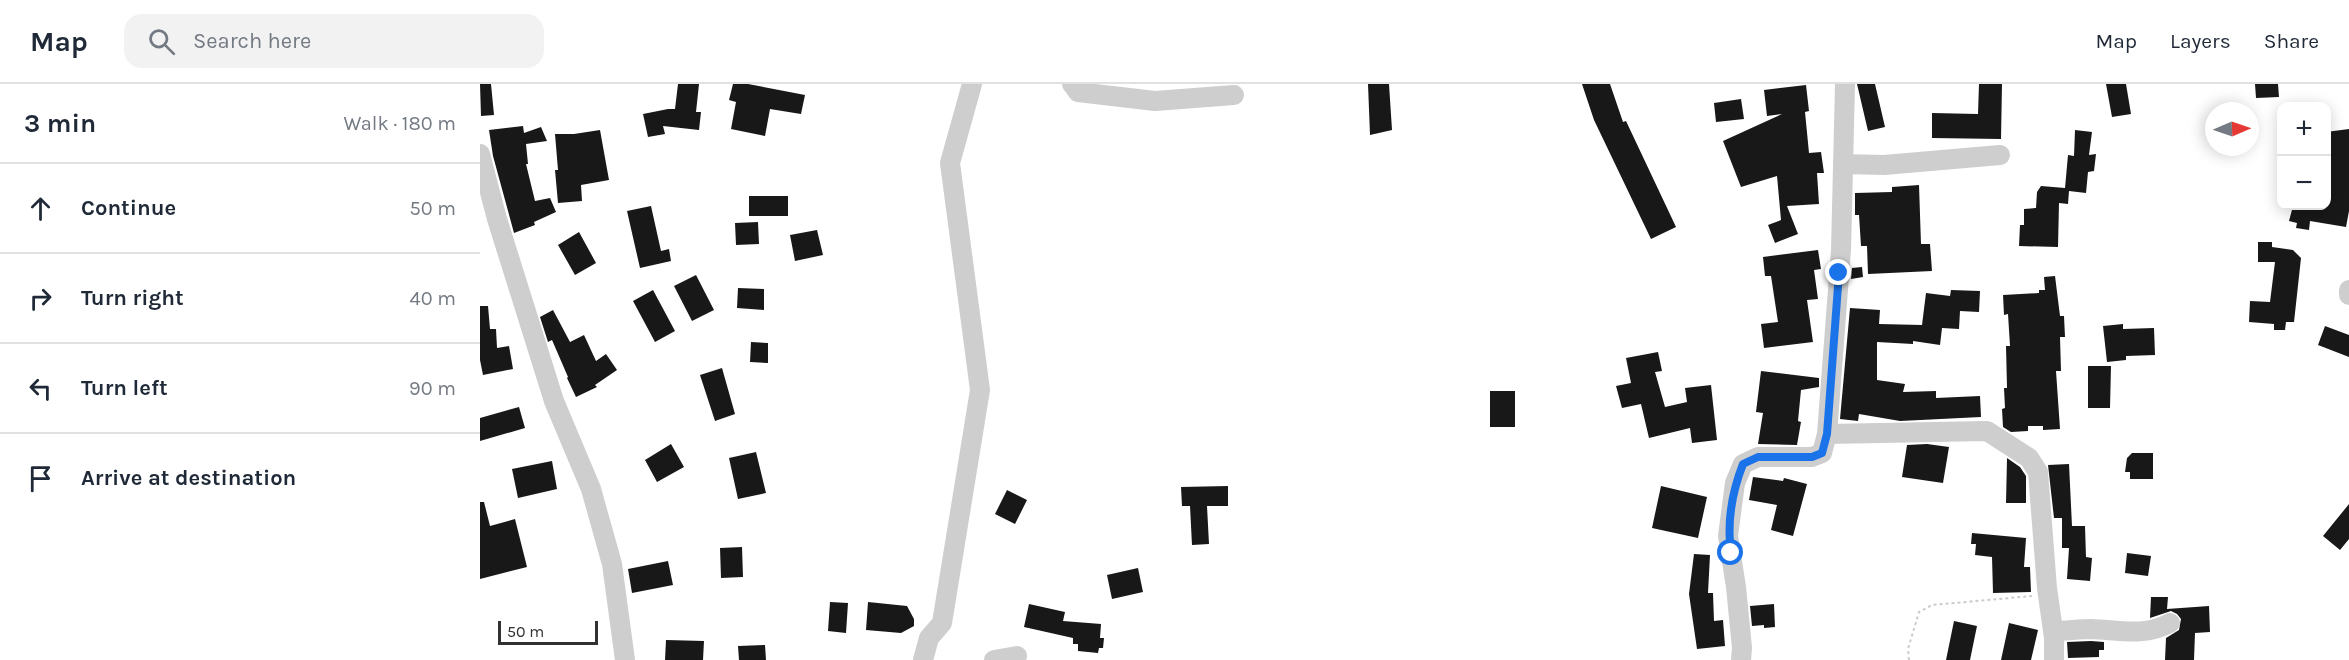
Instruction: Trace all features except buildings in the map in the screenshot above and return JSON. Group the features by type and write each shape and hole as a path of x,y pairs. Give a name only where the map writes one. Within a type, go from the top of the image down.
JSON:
{"street":[{"path":"923,660 930,638 942,623 980,390 950,164 972,84"},
{"path":"1072,84 1078,92 1155,100 1234,95"},
{"path":"1741,660 1742,648 1736,587 1728,536 1736,483 1743,464 1758,457 1812,457 1822,453 1827,434 1841,250 1845,84"},
{"path":"480,154 497,219 554,401 591,489 612,564 625,660"},
{"path":"1843,164 1884,165 2000,155"},
{"path":"2349,290 2349,296"},
{"path":"1827,434 1987,431 2029,458 2038,472 2054,660"},
{"path":"2053,632 2090,629 2142,633 2159,629 2170,623"},
{"path":"994,660 1017,656"}],"path":[{"path":"1909,660 1908,649 1919,612 1932,605 2038,595 2047,588"}],"route":[{"path":"1731,553 1728,536 1736,483 1743,464 1758,457 1812,457 1822,453 1827,434 1839,273"}]}
